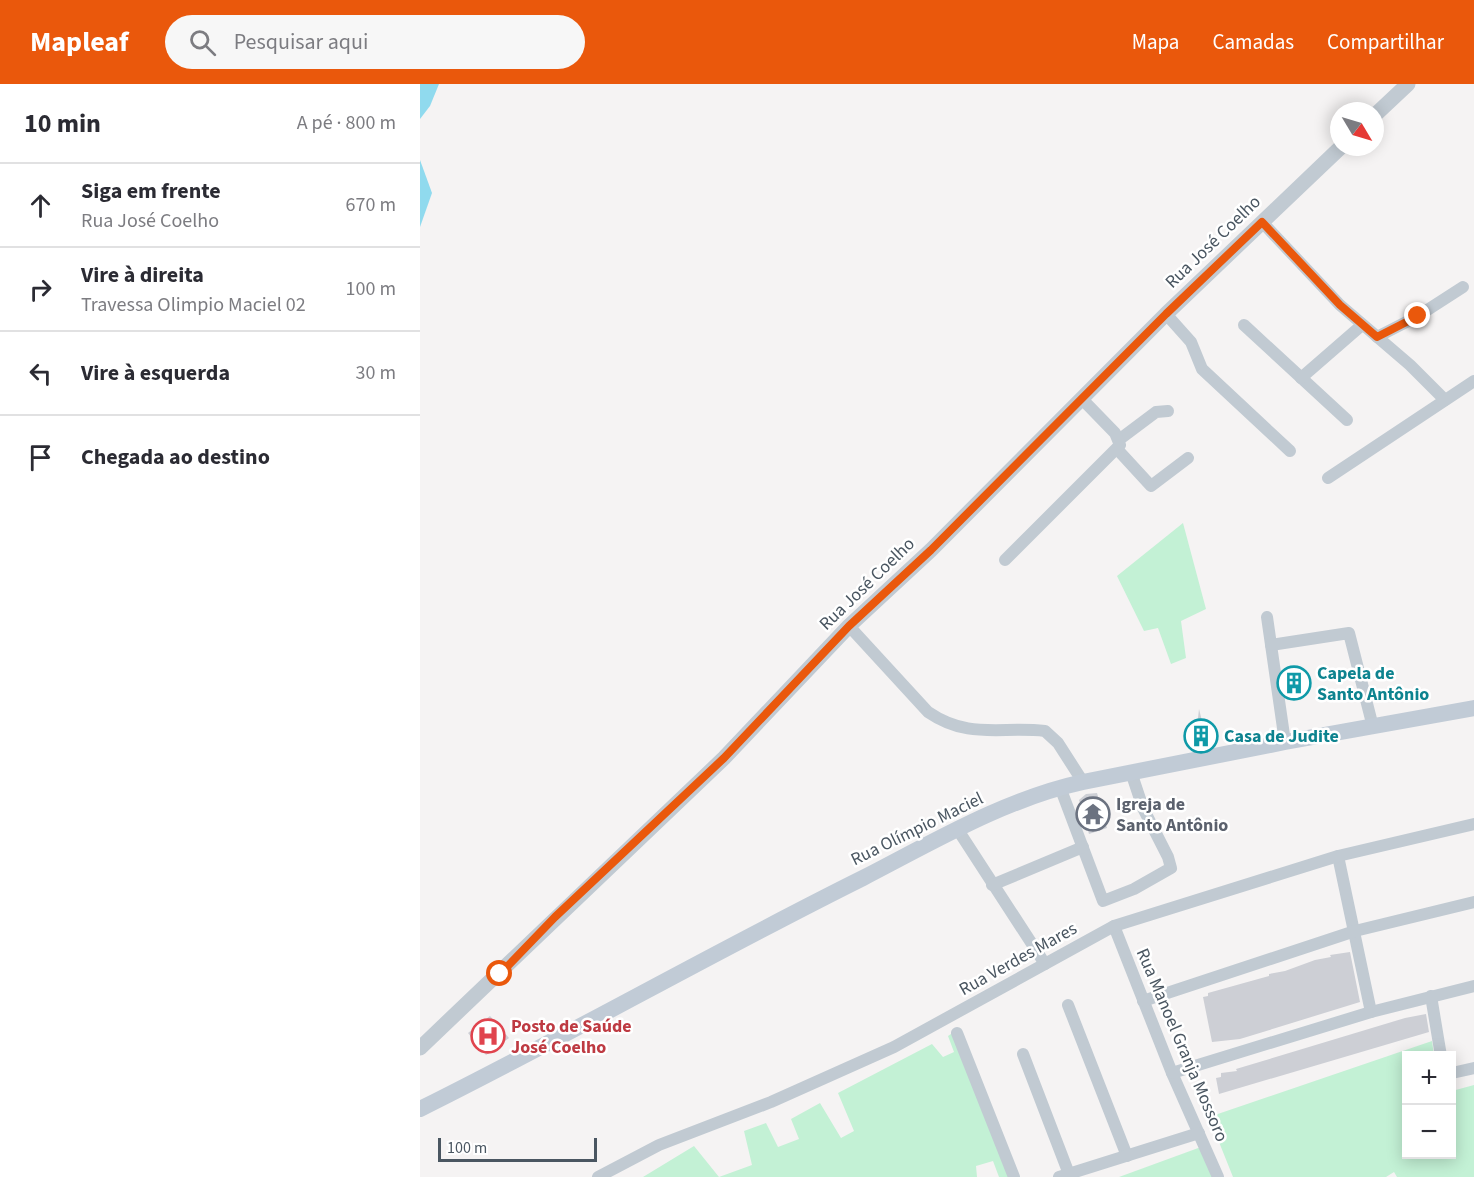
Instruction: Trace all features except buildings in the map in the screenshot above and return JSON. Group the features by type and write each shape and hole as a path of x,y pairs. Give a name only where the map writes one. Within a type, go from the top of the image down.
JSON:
{"main road":[{"name":"Rua Olímpio Maciel","path":"420,1109 762,927 958,830 1060,787 1285,742 1474,708"}],"street":[{"path":"1384,107 1408,84"},
{"name":"Rua José Coelho","path":"420,1048 724,758 849,626 931,550 1166,314 1332,156"},
{"path":"1262,222 1362,325 1445,400"},
{"path":"1377,337 1418,316 1463,287"},
{"path":"1166,314 1191,342 1202,369 1290,451"},
{"path":"1244,325 1347,420"},
{"path":"1302,378 1362,325"},
{"path":"1328,478 1474,381"},
{"path":"1081,398 1151,486 1188,458"},
{"path":"1005,560 1118,444 1156,411 1168,411"},
{"path":"1267,617 1285,742"},
{"path":"849,626 934,716 962,728 982,732 1045,731 1058,742 1083,782"},
{"path":"1270,645 1349,633 1373,727"},
{"path":"1060,787 1103,901 1134,889 1171,868 1168,857 1143,808 1131,772"},
{"name":"Rua Verdes Mares","path":"598,1177 659,1145 771,1102 866,1061 952,1017 1114,926 1338,856 1474,824"},
{"path":"958,830 1045,964"},
{"path":"992,885 1083,847"},
{"path":"1338,856 1371,1012"},
{"path":"1143,1001 1355,931 1474,902"},
{"name":"Rua Manoel Granja Mossoro","path":"1114,926 1172,1073 1218,1177"},
{"path":"1172,1073 1371,1012 1474,986"},
{"path":"1431,996 1440,1051"},
{"path":"1068,1005 1127,1156"},
{"path":"957,1034 1014,1177"},
{"path":"1023,1054 1064,1176 1199,1133"},
{"path":"1456,1071 1474,1068"}],"green space":[{"path":"1183,523 1206,609 1181,621 1186,658 1171,664 1158,628 1144,631 1117,576"},
{"path":"960,1028 1014,1177 999,1177 993,1161 976,1166 977,1177 719,1177 752,1165 744,1131 766,1123 778,1147 799,1139 791,1119 820,1103 841,1138 854,1131 838,1093 932,1044 943,1057 954,1052 948,1036"},
{"path":"1432,1041 1433,1051 1403,1051"},
{"path":"1402,1051 1402,1159 1456,1159 1456,1090 1474,1085 1474,1177 1397,1177 1394,1172 1386,1177 1233,1177 1209,1117"},
{"path":"694,1146 719,1177 643,1177"},
{"path":"1201,1147 1214,1177 1119,1177"}],"water":[{"path":"420,84 439,84 430,106 420,119"},
{"path":"420,160 432,193 420,227"}],"place":[{"name":"Capela de Santo Antônio","path":"1294,683"},
{"name":"Casa de Judite","path":"1201,736"},
{"name":"Igreja de Santo Antônio","path":"1093,814"},
{"name":"Posto de Saúde José Coelho","path":"488,1036"}],"route":[{"path":"500,974 555,917 724,758 849,626 931,550 1081,398 1262,222 1340,305 1377,337 1418,316"}]}
